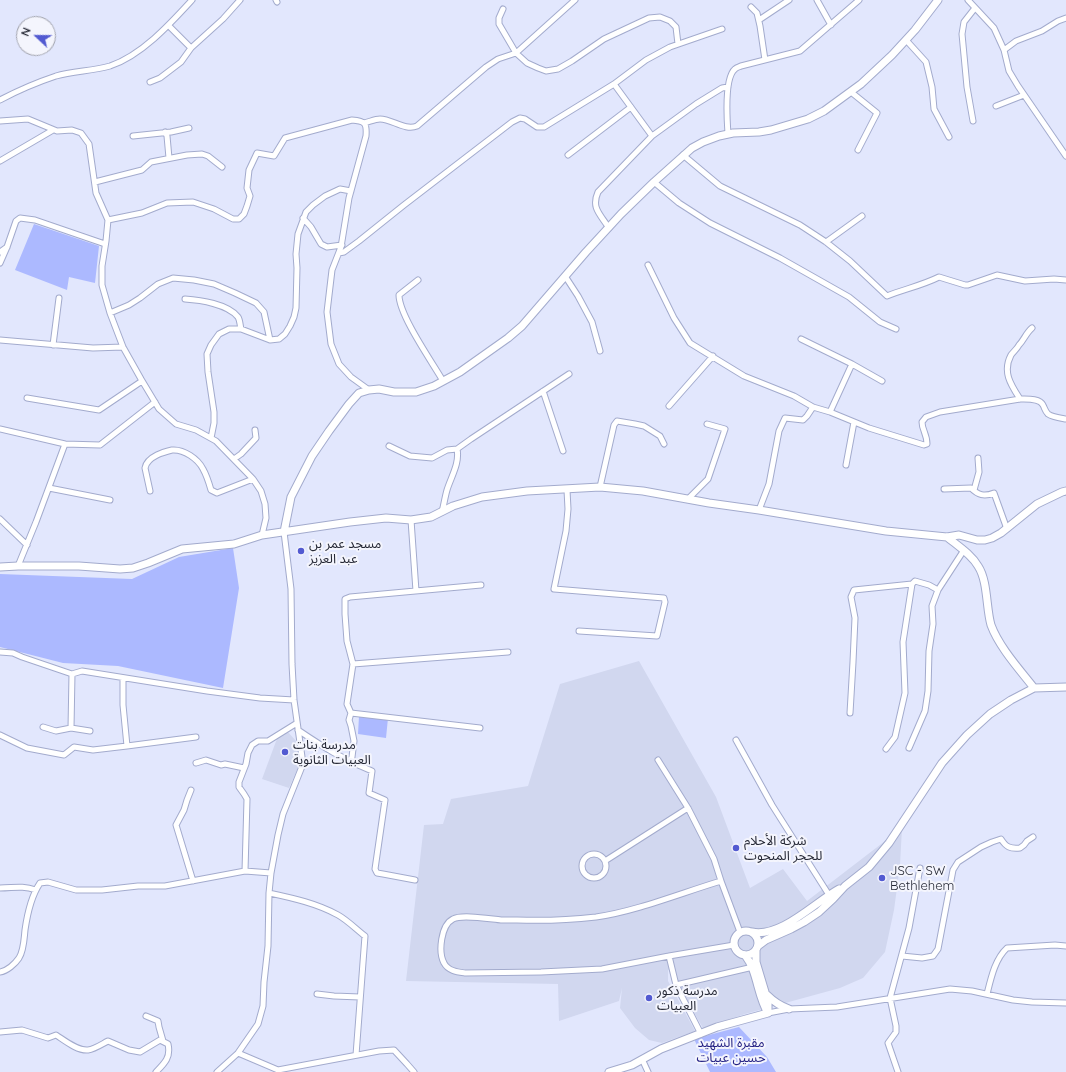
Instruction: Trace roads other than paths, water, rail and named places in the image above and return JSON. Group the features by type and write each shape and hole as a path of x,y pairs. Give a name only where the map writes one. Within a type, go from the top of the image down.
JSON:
{"street":[{"path":"0,100 11,94 57,76 110,66 134,54 169,26 192,0"},
{"path":"150,82 160,78 181,62 191,48 223,19 240,0"},
{"path":"364,123 379,119 413,128 417,126 486,67 498,59 516,53 575,0"},
{"path":"759,20 789,0"},
{"path":"817,0 830,25"},
{"path":"968,0 994,28 1004,50 1009,71 1066,156"},
{"path":"728,134 728,87 730,78 735,69 741,66 800,51 856,1"},
{"path":"220,1071 238,1053 258,1024 263,1006 268,946 271,873 283,814 303,764 294,700 291,589 284,532 291,497 312,456 349,404 359,393 379,389 394,392 416,392 434,386 460,372 508,338 522,326 609,228 654,182 692,148 718,136 733,133 771,130 808,119 824,111 851,92 892,55 915,30 936,1"},
{"path":"751,7 757,13 759,20 765,60"},
{"path":"972,121 962,34 964,22 975,8"},
{"path":"503,9 499,18 499,24 516,53 527,63 546,71 558,69 604,40 649,18 660,17 670,21 676,27 678,44"},
{"path":"1004,50 1016,41 1042,31 1066,18"},
{"path":"169,26 191,48"},
{"path":"339,253 344,252 359,241 512,122 520,118 525,119 537,126 544,127 614,84 646,60 670,46 722,29"},
{"path":"906,40 926,62 932,87 934,109 949,136"},
{"path":"614,84 652,136"},
{"path":"609,228 595,207 595,199 598,192 652,136 696,104 722,88 728,87"},
{"path":"851,92 877,113 858,150"},
{"path":"996,106 1024,95"},
{"path":"568,155 631,107"},
{"path":"0,121 28,119 57,132 72,130 81,133 89,144 96,193 108,220 102,266 102,285 110,313 123,347 159,409 176,424 196,430 216,441 253,479 261,491 265,504 266,518 262,535"},
{"path":"108,220 142,213 167,203 193,202 214,209 233,219 239,219 244,214 250,196 247,188 249,170 257,153 274,156 285,138 352,120 360,120 367,127 366,136 351,191 342,245 332,270 327,312 331,344 339,364 351,377 368,390"},
{"path":"133,136 171,132 189,128"},
{"path":"0,161 53,130"},
{"path":"165,132 167,136 170,158"},
{"path":"95,182 142,170 151,162 187,155 202,154 208,156 222,167"},
{"path":"683,155 720,186 800,225 826,242 850,261 887,296 939,277 965,285 997,275 1025,281 1054,279 1066,280"},
{"path":"654,182 679,203 710,223 780,258 849,297 880,322 896,330"},
{"path":"211,438 214,423 214,412 207,354 211,345 219,334 229,329 241,329 270,340 279,339 284,334 294,318 296,308 296,254 298,234 303,218 306,212 313,205 325,196 340,190 351,191"},
{"path":"826,242 862,216"},
{"path":"0,263 16,221 20,218 34,220 105,244"},
{"path":"303,218 311,227 321,244 327,247 342,245"},
{"path":"0,252 7,247"},
{"path":"648,265 674,318 690,343 744,376 794,396 813,407 830,412 869,428 924,445 927,444 927,437 922,427 922,422 926,417 940,412 1020,399 1039,401 1043,404 1045,411 1049,415 1066,420"},
{"path":"565,276 592,322 600,351"},
{"path":"110,313 129,305 158,284 173,278 194,280 214,284 235,292 256,303 264,312 270,340"},
{"path":"418,280 399,295 399,301 410,328 443,381"},
{"path":"53,345 59,298"},
{"path":"185,299 214,303 230,310 239,318 241,329"},
{"path":"1020,399 1010,382 1007,371 1007,363 1028,331 1032,328"},
{"path":"802,339 882,381"},
{"path":"0,340 93,348 123,347"},
{"path":"670,406 713,356"},
{"path":"830,412 852,364"},
{"path":"389,446 410,456 432,458 447,450 457,449 569,374"},
{"path":"27,398 99,410 142,381"},
{"path":"544,391 562,451"},
{"path":"0,429 66,444 100,445 155,402"},
{"path":"759,510 769,484 779,431 785,418 803,420 813,407"},
{"path":"600,487 614,425 617,421 644,426 660,436 664,444"},
{"path":"846,465 854,422"},
{"path":"688,499 708,479 725,429 707,424"},
{"path":"234,459 241,454 256,438 255,430"},
{"path":"18,566 66,444"},
{"path":"442,512 447,490 456,466 457,449"},
{"path":"150,491 145,465 148,461 158,455 172,450 189,455 198,462 203,468 211,490 215,493 253,479"},
{"path":"974,490 979,472 978,458"},
{"path":"0,567 78,566 120,569 133,568 182,549 234,544 262,535 386,518 411,520 430,517 453,506 482,497 527,491 600,487 643,491 886,531 947,537 958,535 977,540 985,540 992,538 1007,529 1037,504 1065,491"},
{"path":"49,488 110,500"},
{"path":"944,489 971,488 982,495 987,496 994,493 1007,529"},
{"path":"567,490 568,509 566,532 554,589 664,598 665,602 657,636 579,631"},
{"path":"0,519 27,544"},
{"path":"411,520 416,591"},
{"path":"947,537 968,553 979,567 984,582 991,624 998,640 1034,688"},
{"path":"909,748 925,711 928,691 928,651 933,624 932,606 938,590 964,550"},
{"path":"850,713 855,618 851,598 854,590 912,584 915,581 929,585 938,590"},
{"path":"886,749 895,737 905,693 903,642 912,584"},
{"path":"350,762 354,741 352,726 349,720 351,713 347,704 353,664 347,641 345,600 350,597 481,585"},
{"path":"0,652 13,653 72,674 82,671 207,691 294,700"},
{"path":"353,664 508,652"},
{"path":"71,728 72,674"},
{"path":"123,678 123,705 127,746"},
{"path":"768,1013 764,1005 753,967 746,955 738,952 734,945 735,937 740,932 748,930 760,933 778,928 791,922 844,886 869,867 889,843 942,763 967,735 990,714 1011,700 1034,688 1066,686"},
{"path":"351,713 480,728"},
{"path":"245,871 247,799 239,787 239,782 248,753 252,745 258,741 268,741 297,724"},
{"path":"43,727 56,731 71,728 90,731"},
{"path":"298,730 324,748 350,762 372,771 370,793 385,800 375,869 377,872 383,874 415,880"},
{"path":"0,735 27,748 64,755 74,747 93,750 196,737"},
{"path":"736,740 772,805 829,895"},
{"path":"196,763 206,760 221,765 225,764 244,768"},
{"path":"658,760 688,808 714,859 740,932"},
{"path":"191,790 186,800 184,810 176,825 193,881"},
{"path":"605,862 688,808"},
{"path":"902,956 922,958 932,956 938,949 953,870 958,862 981,847 992,842 1001,839 1005,845 1009,847 1020,848 1033,837"},
{"path":"596,854 605,862 605,869 598,877 590,877 584,872 583,861 589,856 596,854"},
{"path":"898,1072 888,1043 896,1032 890,998 909,928 920,868"},
{"path":"0,972 12,965 20,957 24,944 25,929 36,890 40,883 48,882 76,890 102,890 138,886 165,886 245,871 271,873"},
{"path":"721,881 631,910 596,917 546,921 463,917 453,918 446,925 443,932 442,956 444,964 449,969 456,972 541,972 602,969 734,945"},
{"path":"0,888 18,886 36,890"},
{"path":"746,955 753,952 766,940 791,929 819,912 844,886"},
{"path":"269,893 298,899 339,915 365,936 356,1055"},
{"path":"752,932 757,938 756,962 767,995 768,1013"},
{"path":"986,994 998,958 1007,948 1055,945 1066,946"},
{"path":"669,956 676,985 701,1034"},
{"path":"676,985 753,967"},
{"path":"609,1072 632,1065 661,1049 717,1027 768,1013 789,1009 837,1007 950,989 972,991 1019,1001 1066,1003"},
{"path":"317,994 360,997"},
{"path":"767,995 772,1001 789,1009"},
{"path":"146,1016 158,1021 158,1027 163,1041"},
{"path":"0,1032 22,1030 48,1038 56,1035 75,1048 87,1050 108,1041 129,1050 140,1052 160,1040 168,1044 169,1056 156,1072"},
{"path":"238,1053 278,1070 379,1051 394,1050 414,1072"},
{"path":"642,1059 648,1072"}],"place":[{"name":"مسجد عمر بن عبد العزيز","path":"301,551"},
{"name":"مدرسة بنات العبيات الثانوية","path":"285,752"},
{"name":"شركة الأحلام للحجر المنحوت","path":"736,848"},
{"name":"JSC - SW Bethlehem","path":"882,878"},
{"name":"مدرسة ذكور العبيات","path":"649,998"}],"park label":[{"name":"مقبرة الشهيد حسين عبيات","path":"731,1050"}]}
